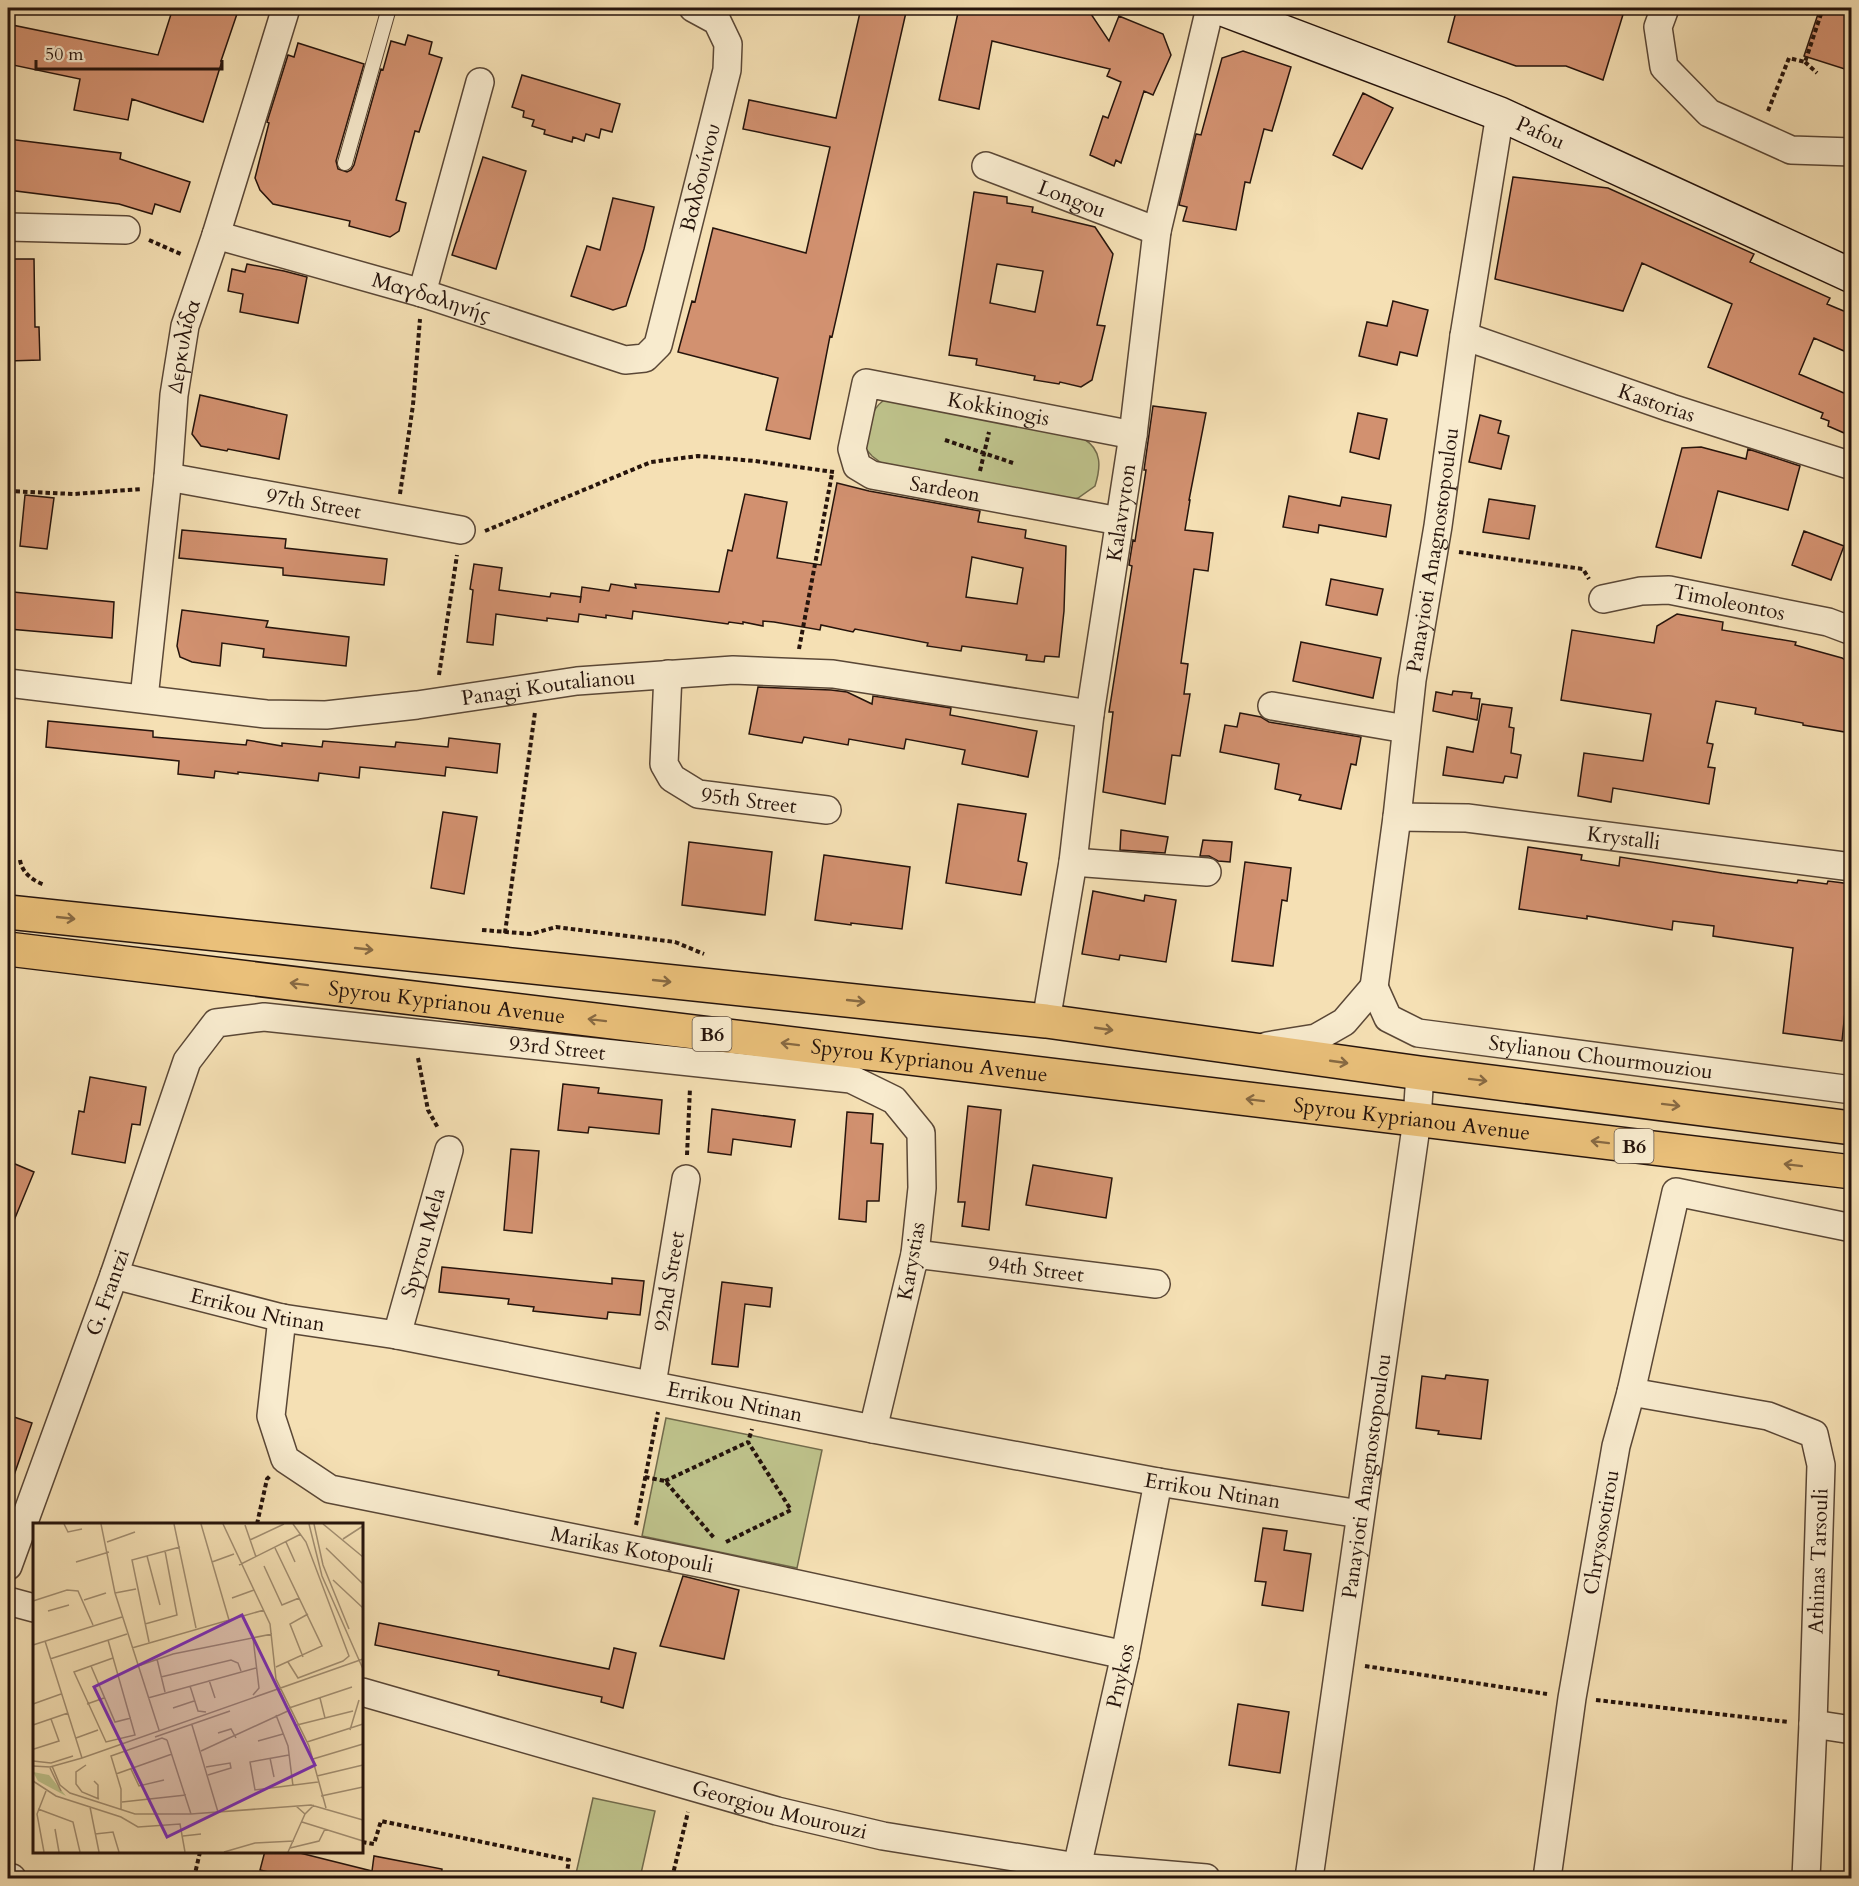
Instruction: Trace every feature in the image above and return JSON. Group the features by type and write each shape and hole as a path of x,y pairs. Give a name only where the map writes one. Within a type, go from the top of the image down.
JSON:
{"main road":[{"name":"Pafou","path":"1220,8 1500,114 1851,276"},
{"name":"Spyrou Kyprianou Avenue","path":"8,912 1046,1021 1419,1073 1851,1128"},
{"name":"Spyrou Kyprianou Avenue","path":"8,949 1851,1172"}],"street":[{"name":"Δερκυλίδα","path":"144,699 174,395 185,326 216,235 286,8"},
{"name":"Βαλδουίνου","path":"645,358 658,345 727,70 728,44 717,21 693,8"},
{"name":"Kalavryton","path":"1046,1021 1073,862 1090,714 1133,435 1157,231 1210,8"},
{"path":"1665,8 1658,27 1664,67 1709,113 1791,150 1851,152"},
{"path":"422,293 480,82"},
{"name":"Panayioti Anagnostopoulou","path":"1374,987 1397,817 1412,680 1500,114"},
{"name":"Longou","path":"986,166 1157,231"},
{"path":"8,227 126,230"},
{"name":"Μαγδαληνής","path":"216,235 422,293 625,360 645,358"},
{"name":"Kastorias","path":"1464,336 1671,408 1851,466"},
{"name":"Kokkinogis","path":"845,469 852,449 866,383 1133,435"},
{"name":"Sardeon","path":"845,469 872,476 1119,521"},
{"name":"97th Street","path":"167,482 461,530"},
{"name":"Timoleontos","path":"1603,599 1641,591 1669,590 1828,622 1851,631"},
{"name":"Panagi Koutalianou","path":"8,683 266,714 326,714 434,703 577,681 733,670 833,674 1090,714"},
{"name":"95th Street","path":"668,674 664,764 672,778 698,794 827,810"},
{"path":"1272,706 1406,729"},
{"name":"Krystalli","path":"1397,817 1467,818 1851,867"},
{"path":"1073,862 1207,872"},
{"path":"1248,1049 1317,1038 1344,1022 1374,987"},
{"name":"Stylianou Chourmouziou","path":"1374,987 1388,1018 1418,1033 1851,1090"},
{"name":"93rd Street","path":"216,1023 264,1017 851,1079 894,1100"},
{"name":"G. Frantzi","path":"8,1566 114,1275 187,1061 216,1023"},
{"name":"Panayioti Anagnostopoulou","path":"1309,1878 1417,1120 1419,1073"},
{"name":"Karystias","path":"873,1429 915,1254 922,1188 921,1134 894,1100"},
{"name":"Spyrou Mela","path":"397,1335 449,1150"},
{"name":"92nd Street","path":"658,1386 686,1179"},
{"name":"Chrysosotirou","path":"1547,1878 1578,1664 1616,1446 1631,1392 1676,1192 1851,1228"},
{"name":"94th Street","path":"915,1254 1156,1284"},
{"name":"Errikou Ntinan","path":"114,1275 282,1318 397,1335 873,1429 1158,1482 1360,1514"},
{"path":"282,1318 271,1416 285,1459"},
{"name":"Athinas Tarsouli","path":"1631,1392 1768,1416 1814,1434 1821,1465 1806,1878"},
{"name":"Marikas Kotopouli","path":"285,1459 330,1489 631,1549 1125,1655"},
{"name":"Pnykos","path":"1077,1867 1125,1655 1158,1482"},
{"path":"8,1601 33,1608"},
{"name":"Georgiou Mourouzi","path":"363,1692 777,1811 883,1836 1077,1867 1206,1878"},
{"path":"1813,1724 1851,1730"}],"lane":[{"path":"345,163 389,8"}],"path":[{"path":"1805,62 1823,8"},
{"path":"1758,134 1789,58 1805,62 1817,73"},
{"path":"126,230 206,264"},
{"path":"396,518 413,405 422,293"},
{"path":"979,476 994,408"},
{"path":"945,440 1013,463"},
{"path":"434,703 461,530 482,532 651,462 698,456 845,469 794,673"},
{"path":"8,492 74,494 167,482"},
{"path":"1434,548 1583,569 1603,599"},
{"path":"501,964 538,687"},
{"path":"20,860 21,867 30,877 42,885 51,886"},
{"path":"413,1033 428,1110 449,1150"},
{"path":"686,1179 691,1062"},
{"path":"631,1549 645,1476 658,1386"},
{"path":"645,1476 666,1481 720,1545 792,1510 748,1442 666,1481"},
{"path":"257,1523 267,1479 285,1459"},
{"path":"672,1878 694,1788"},
{"path":"363,1842 374,1844 381,1821 569,1860 566,1878"},
{"path":"194,1878 200,1853"}],"green space":[{"path":"884,400 1084,439 1090,443 1097,454 1099,466 1095,486 1071,500 884,465 865,448 871,416"},
{"path":"666,1418 822,1450 797,1568 642,1536"},
{"path":"593,1798 655,1811 640,1878 575,1878"}],"building":[{"path":"173,8 239,8 203,122 132,99 128,120 74,110 80,79 8,64 8,46 12,25 158,55"},
{"path":"861,8 907,8 832,337 830,336 810,439 766,430 778,378 678,352 692,301 695,302 713,228 806,253 830,147 743,129 749,100 836,118"},
{"path":"959,8 1087,8 1109,41 1119,16 1163,34 1171,55 1153,95 1144,91 1121,163 1116,160 1114,166 1090,155 1103,116 1108,118 1121,82 1107,76 1110,69 992,41 979,109 939,100"},
{"path":"1457,8 1625,8 1603,80 1566,66 1516,66 1448,42"},
{"path":"1820,8 1851,8 1851,71 1804,56"},
{"path":"408,35 432,42 429,54 442,58 419,132 415,131 396,200 406,203 399,231 390,237 349,226 350,221 273,204 260,190 255,178 269,123 267,122 288,55 294,57 298,43 364,64 336,161 338,169 347,172 354,165 391,41 405,45"},
{"path":"1243,51 1291,67 1272,131 1264,129 1250,183 1245,182 1236,230 1183,221 1187,207 1179,205 1196,134 1201,135 1222,58"},
{"path":"522,75 620,104 612,132 601,129 599,138 586,134 584,141 573,137 572,142 544,134 545,130 532,126 534,120 523,117 524,111 512,107"},
{"path":"1363,93 1393,108 1362,169 1333,155"},
{"path":"8,139 121,153 120,159 190,182 180,212 155,204 152,214 119,204 8,190 10,159 8,159"},
{"path":"483,157 526,171 496,269 452,255"},
{"path":"1513,177 1608,188 1754,254 1750,262 1830,298 1827,304 1851,314 1851,354 1814,338 1799,374 1851,396 1851,436 1828,426 1829,421 1821,418 1823,413 1708,367 1732,304 1642,263 1623,311 1495,279"},
{"path":"974,192 1007,197 1007,203 1033,207 1032,212 1095,227 1113,254 1097,325 1105,326 1092,380 1081,387 1060,382 1059,384 1034,380 1035,376 976,365 977,359 949,355","holes":["997,264 1043,271 1035,312 990,303"]},
{"path":"613,198 654,207 644,249 626,306 613,310 571,296 587,246 600,250"},
{"path":"8,259 34,259 35,327 39,327 40,360 8,361"},
{"path":"247,264 307,277 298,323 240,312 243,294 228,291 232,269 245,272"},
{"path":"1393,301 1428,310 1417,356 1400,352 1397,365 1359,356 1367,322 1387,326"},
{"path":"200,395 287,415 279,459 201,446 192,434"},
{"path":"1153,406 1206,413 1185,530 1213,533 1208,571 1194,569 1181,663 1188,664 1184,694 1190,694 1180,756 1172,755 1165,804 1103,792 1113,712 1109,712 1132,566 1129,565 1146,470 1144,470"},
{"path":"1358,413 1387,419 1379,459 1350,452"},
{"path":"1480,415 1501,421 1498,433 1509,436 1501,469 1469,462"},
{"path":"1701,447 1746,459 1748,449 1800,466 1788,510 1718,491 1701,558 1656,547 1682,448"},
{"path":"837,483 980,511 978,522 1026,530 1025,538 1066,546 1064,611 1059,657 1045,656 1044,662 1026,660 1027,655 962,646 961,651 927,646 928,643 855,629 853,632 821,625 820,630 763,621 763,626 743,622 743,624 729,622 728,624 633,611 632,619 579,614 578,622 547,618 547,621 496,614 493,645 467,642 474,564 502,568 499,590 550,597 551,593 581,597 582,587 609,591 611,584 636,588 635,584 719,592 728,550 732,551 745,494 787,502 777,558 821,565","holes":["972,557 1023,568 1017,604 966,597"]},
{"path":"25,495 54,498 47,549 20,546"},
{"path":"1289,496 1340,506 1342,497 1391,505 1386,537 1319,525 1318,533 1283,527"},
{"path":"1489,499 1535,506 1529,539 1483,532"},
{"path":"182,530 286,539 285,548 387,559 384,585 283,575 283,568 179,558"},
{"path":"1804,531 1844,546 1831,580 1792,565"},
{"path":"1331,579 1383,589 1377,615 1326,605"},
{"path":"13,592 114,602 112,638 9,629"},
{"path":"182,610 268,621 266,627 349,637 346,666 263,657 264,649 222,643 220,666 192,662 180,657 177,646"},
{"path":"1677,614 1723,622 1722,630 1796,642 1795,645 1842,658 1851,664 1851,733 1755,714 1756,708 1716,701 1707,743 1713,744 1708,767 1715,768 1709,804 1613,788 1611,802 1578,796 1584,753 1643,761 1651,714 1561,700 1572,630 1654,643 1657,626"},
{"path":"1301,642 1381,658 1373,698 1293,681"},
{"path":"758,687 831,690 847,692 872,704 873,696 951,708 950,715 1037,731 1028,777 962,764 965,750 906,739 904,749 849,739 848,745 804,737 802,743 749,734"},
{"path":"1453,691 1472,693 1471,698 1480,699 1477,720 1433,711 1436,692 1452,695"},
{"path":"1482,704 1512,708 1509,727 1514,728 1511,753 1521,755 1517,778 1505,776 1503,783 1443,775 1447,747 1473,752"},
{"path":"1240,713 1261,717 1269,722 1361,737 1356,765 1351,764 1341,809 1299,800 1301,795 1275,789 1279,764 1220,752 1225,725 1237,727"},
{"path":"48,721 153,731 153,737 246,745 247,740 282,746 282,743 322,747 323,741 395,747 396,742 448,747 449,738 500,744 497,773 446,767 445,776 360,767 359,778 319,773 318,781 215,771 214,778 178,774 179,761 46,747"},
{"path":"958,804 1026,814 1018,861 1027,863 1021,895 946,883"},
{"path":"443,812 477,817 464,894 431,888"},
{"path":"1121,830 1168,837 1165,853 1120,850"},
{"path":"1203,840 1232,842 1230,862 1200,856"},
{"path":"689,842 772,852 765,915 682,905"},
{"path":"1528,847 1582,855 1581,860 1619,866 1620,857 1797,883 1798,880 1827,884 1828,881 1851,884 1851,953 1842,1041 1783,1033 1793,948 1713,936 1714,926 1673,921 1672,930 1587,916 1587,919 1519,909"},
{"path":"824,855 910,867 902,929 815,920"},
{"path":"1245,862 1291,868 1287,901 1282,900 1273,966 1232,961"},
{"path":"1093,891 1144,901 1145,895 1176,900 1166,962 1120,955 1119,960 1082,954"},
{"path":"90,1077 146,1087 140,1125 132,1124 125,1163 72,1154 79,1111 84,1112"},
{"path":"563,1084 599,1088 598,1093 662,1100 659,1134 589,1127 588,1133 558,1130"},
{"path":"968,1106 1001,1110 989,1230 962,1226 965,1202 958,1202"},
{"path":"712,1109 795,1120 791,1147 733,1139 731,1155 708,1152"},
{"path":"847,1112 873,1114 871,1143 883,1144 879,1201 867,1201 866,1222 839,1219"},
{"path":"511,1149 539,1151 532,1233 504,1230"},
{"path":"8,1161 34,1172 8,1235"},
{"path":"1033,1165 1112,1178 1106,1218 1026,1205"},
{"path":"442,1267 612,1284 612,1278 644,1281 640,1315 608,1312 607,1319 533,1311 534,1307 508,1304 509,1299 439,1292"},
{"path":"722,1282 772,1288 770,1307 745,1304 738,1367 712,1364"},
{"path":"1446,1375 1488,1380 1481,1439 1438,1434 1439,1431 1416,1428 1422,1376 1445,1379"},
{"path":"8,1415 32,1423 11,1484 8,1483"},
{"path":"1263,1528 1287,1531 1284,1550 1311,1554 1303,1611 1262,1605 1266,1582 1255,1581"},
{"path":"683,1576 739,1590 724,1659 660,1646"},
{"path":"379,1623 609,1669 614,1648 636,1653 623,1708 601,1702 602,1697 498,1675 499,1671 375,1645"},
{"path":"1238,1704 1289,1712 1280,1773 1229,1765"},
{"path":"264,1853 300,1853 372,1871 374,1856 442,1869 441,1878 294,1878 260,1870"}]}
